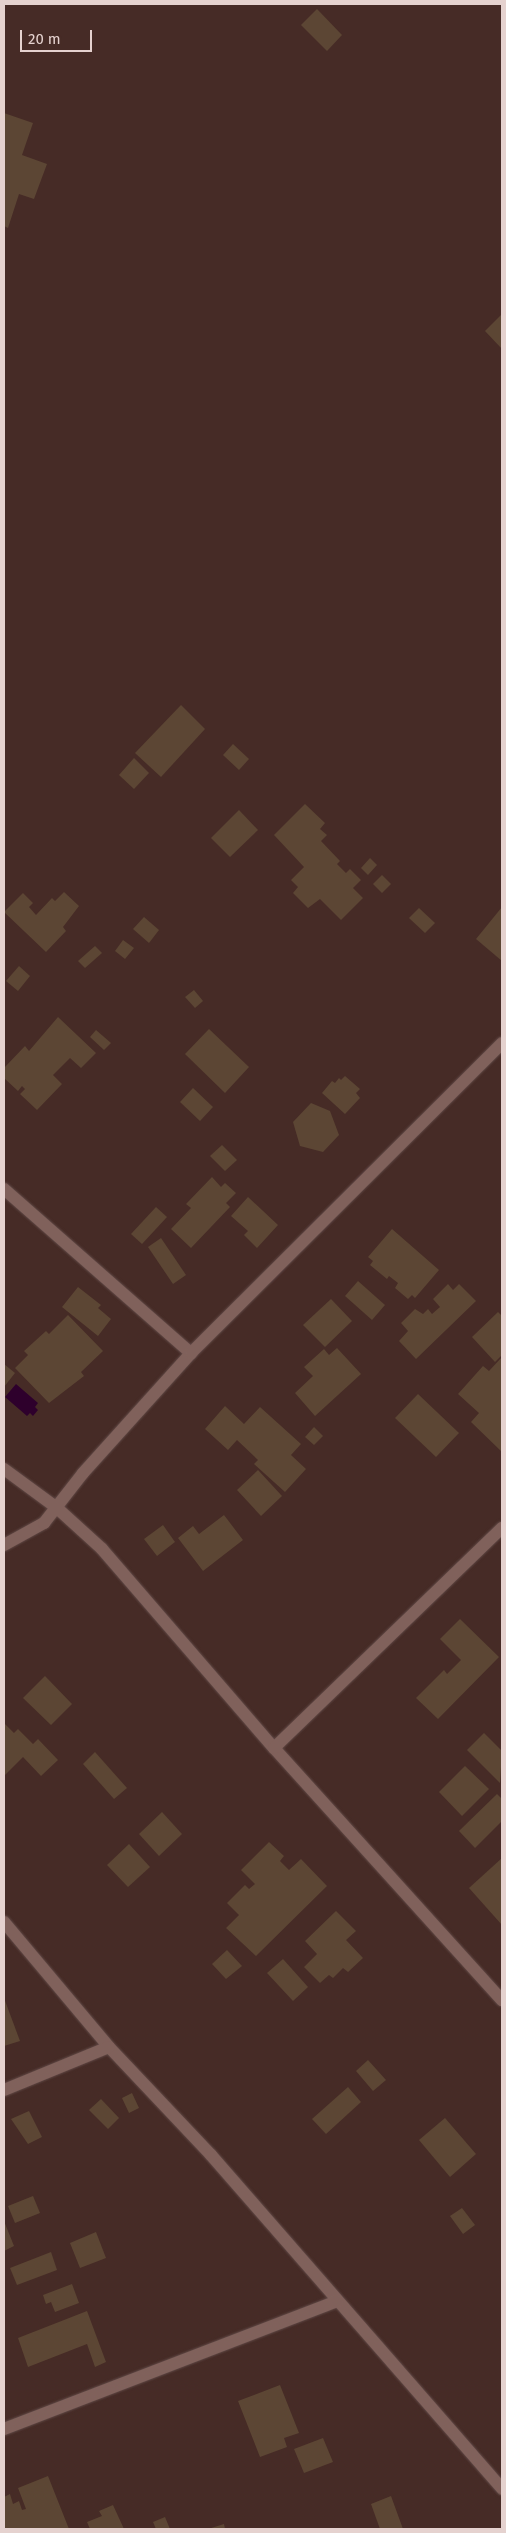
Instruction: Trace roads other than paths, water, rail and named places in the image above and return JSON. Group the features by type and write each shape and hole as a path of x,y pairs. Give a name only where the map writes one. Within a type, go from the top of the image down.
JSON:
{"street":[{"path":"4,1545 33,1531 57,1508 83,1473 191,1353 502,1043"},
{"path":"4,1189 191,1353"},
{"path":"4,1469 57,1508 102,1549 274,1748 502,2000"},
{"path":"274,1748 502,1528"},
{"path":"4,1922 109,2047 211,2155 502,2489"},
{"path":"4,2090 109,2047"},
{"path":"4,2429 337,2301"}]}
